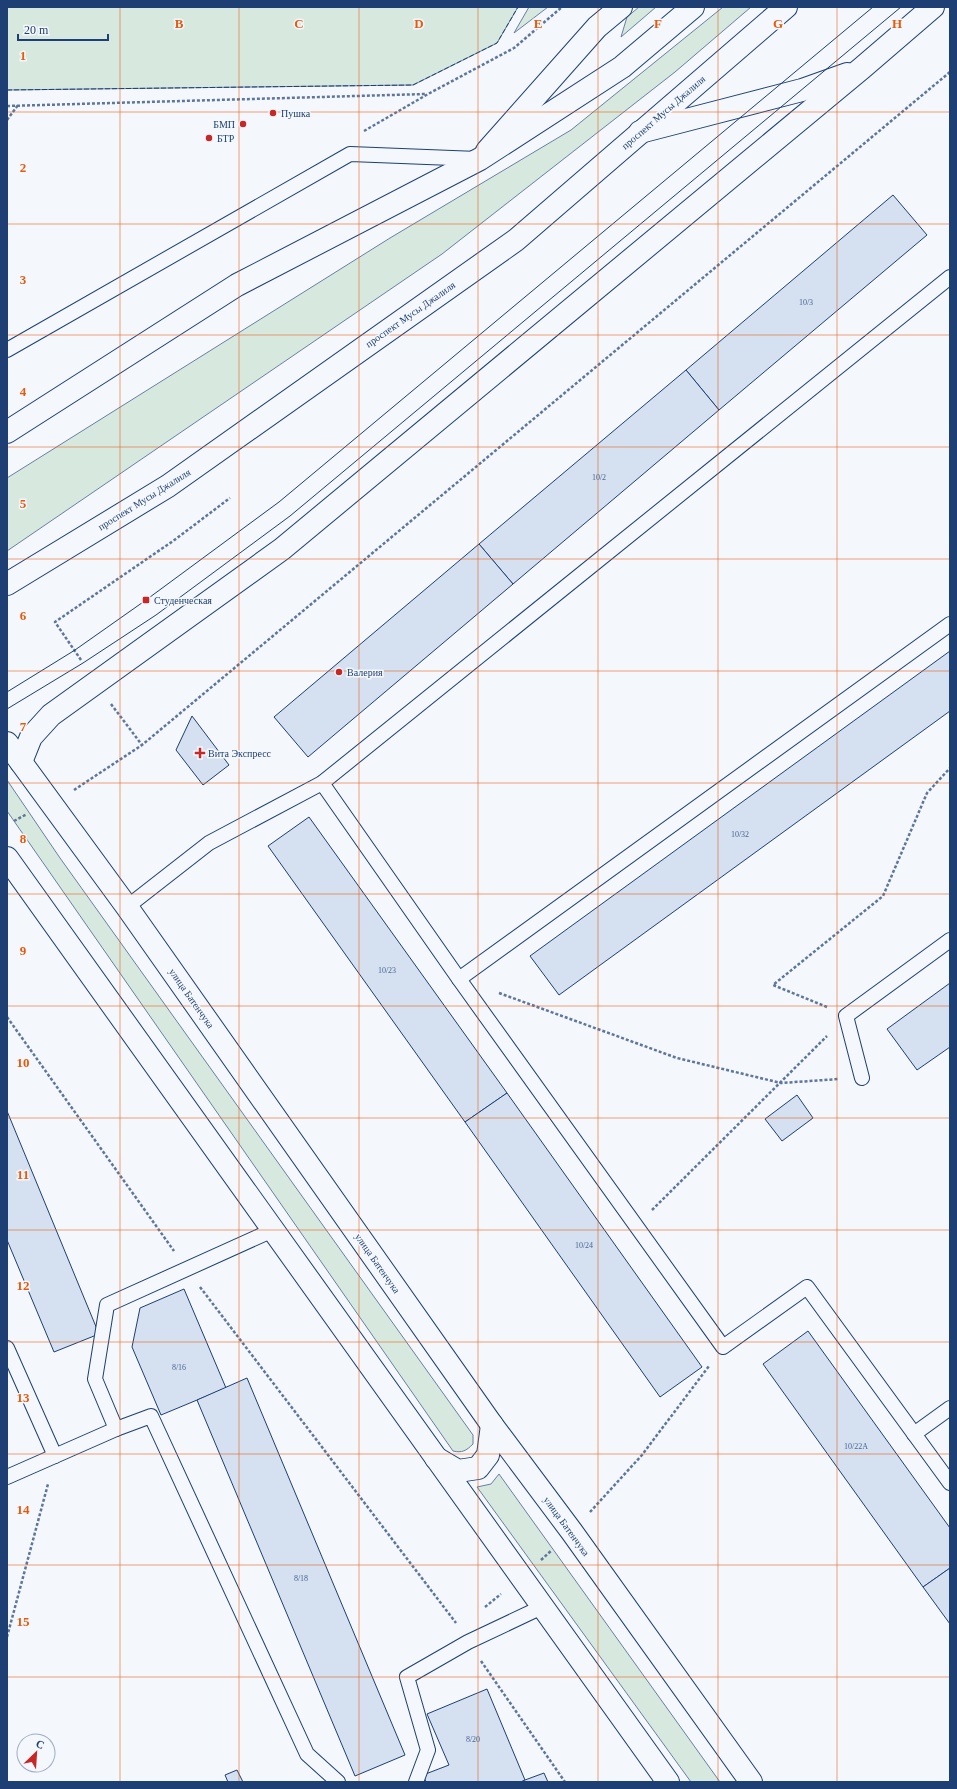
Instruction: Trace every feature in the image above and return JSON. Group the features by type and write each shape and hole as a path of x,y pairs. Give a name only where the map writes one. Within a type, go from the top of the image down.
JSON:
{"main road":[{"path":"480,159 597,27 621,7"},
{"path":"7,432 237,284 480,159 622,67 693,7"},
{"name":"проспект Мусы Джалиля","path":"7,584 168,486 516,240 786,7"},
{"path":"21,762 32,737 51,715 282,548 862,68 933,7"},
{"path":"640,132 802,90 862,68"},
{"name":"улица Батенчука","path":"7,743 127,907 492,1425 572,1532 751,1782"},
{"path":"7,858 668,1782"},
{"path":"436,1458 458,1471 478,1468 488,1455 492,1425"}],"lane":[{"path":"7,350 350,154 480,159"},
{"path":"127,907 209,843 322,783 950,277"},
{"path":"459,979 950,624"},
{"path":"322,783 459,979 723,1347 807,1287 950,1483"},
{"path":"862,1078 846,1016 950,940"},
{"path":"116,1429 96,1379 107,1305 273,1230"},
{"path":"7,1348 55,1456"},
{"path":"914,1434 950,1408"},
{"path":"7,1476 116,1429 151,1416 307,1754 338,1782"},
{"path":"416,1782 428,1750 408,1677 468,1642 542,1606"}],"path":[{"path":"74,790 142,744 950,72"},
{"path":"7,106 428,94"},
{"path":"7,120 18,105"},
{"path":"83,664 55,622 173,541 230,498"},
{"path":"108,700 142,744"},
{"path":"637,1226 846,1016 773,985 883,896 927,793 950,768"},
{"path":"14,821 30,813"},
{"path":"459,979 677,1058 781,1083 862,1078"},
{"path":"7,1017 187,1269 450,1615 566,1782"},
{"path":"484,1607 522,1578 572,1532 642,1456 723,1347"},
{"path":"7,1636 55,1456"}],"shaded area":[{"path":"7,7 518,7 497,43 413,85 7,90"},
{"path":"529,7 548,7 514,33"},
{"path":"639,7 656,7 621,37 627,17"},
{"path":"723,7 751,7 675,72 442,254 7,551 7,478 390,238 571,130"},
{"path":"7,780 60,858 473,1435 473,1444 464,1451 453,1451 7,811"},
{"path":"499,1474 720,1782 691,1782 477,1487 491,1484"}],"building":[{"path":"893,195 927,235 719,410 686,370"},
{"path":"686,370 719,410 513,584 479,544"},
{"path":"479,544 513,584 308,757 274,717"},
{"path":"950,651 950,711 559,995 530,956"},
{"path":"192,716 229,765 203,785 176,750"},
{"path":"309,817 507,1093 465,1122 268,846"},
{"path":"950,983 950,1047 917,1070 887,1029"},
{"path":"507,1093 702,1367 660,1397 465,1122"},
{"path":"797,1095 813,1118 782,1141 765,1119"},
{"path":"7,1111 99,1334 54,1352 7,1240"},
{"path":"184,1289 226,1388 161,1415 132,1347 140,1308"},
{"path":"808,1331 950,1528 950,1568 923,1587 763,1364"},
{"path":"247,1378 405,1755 355,1776 197,1400"},
{"path":"950,1568 950,1624 923,1587"},
{"path":"487,1689 525,1780 521,1782 426,1782 423,1775 449,1765 427,1714"},
{"path":"237,1770 243,1782 228,1782 225,1775"},
{"path":"544,1773 548,1782 521,1782 525,1780"}],"tram line":[{"path":"7,692 75,650 146,600 279,502 873,7"},
{"path":"7,709 83,663 156,615 290,516 901,7"}],"fence":[{"path":"7,90 413,85 497,43 518,7"}],"place":[{"name":"Пушка","path":"273,113"},
{"name":"БМП","path":"243,124"},
{"name":"БТР","path":"209,138"},
{"name":"Студенческая","path":"146,600"},
{"name":"Валерия","path":"339,672"},
{"name":"Вита Экспресс","path":"200,753"}]}
